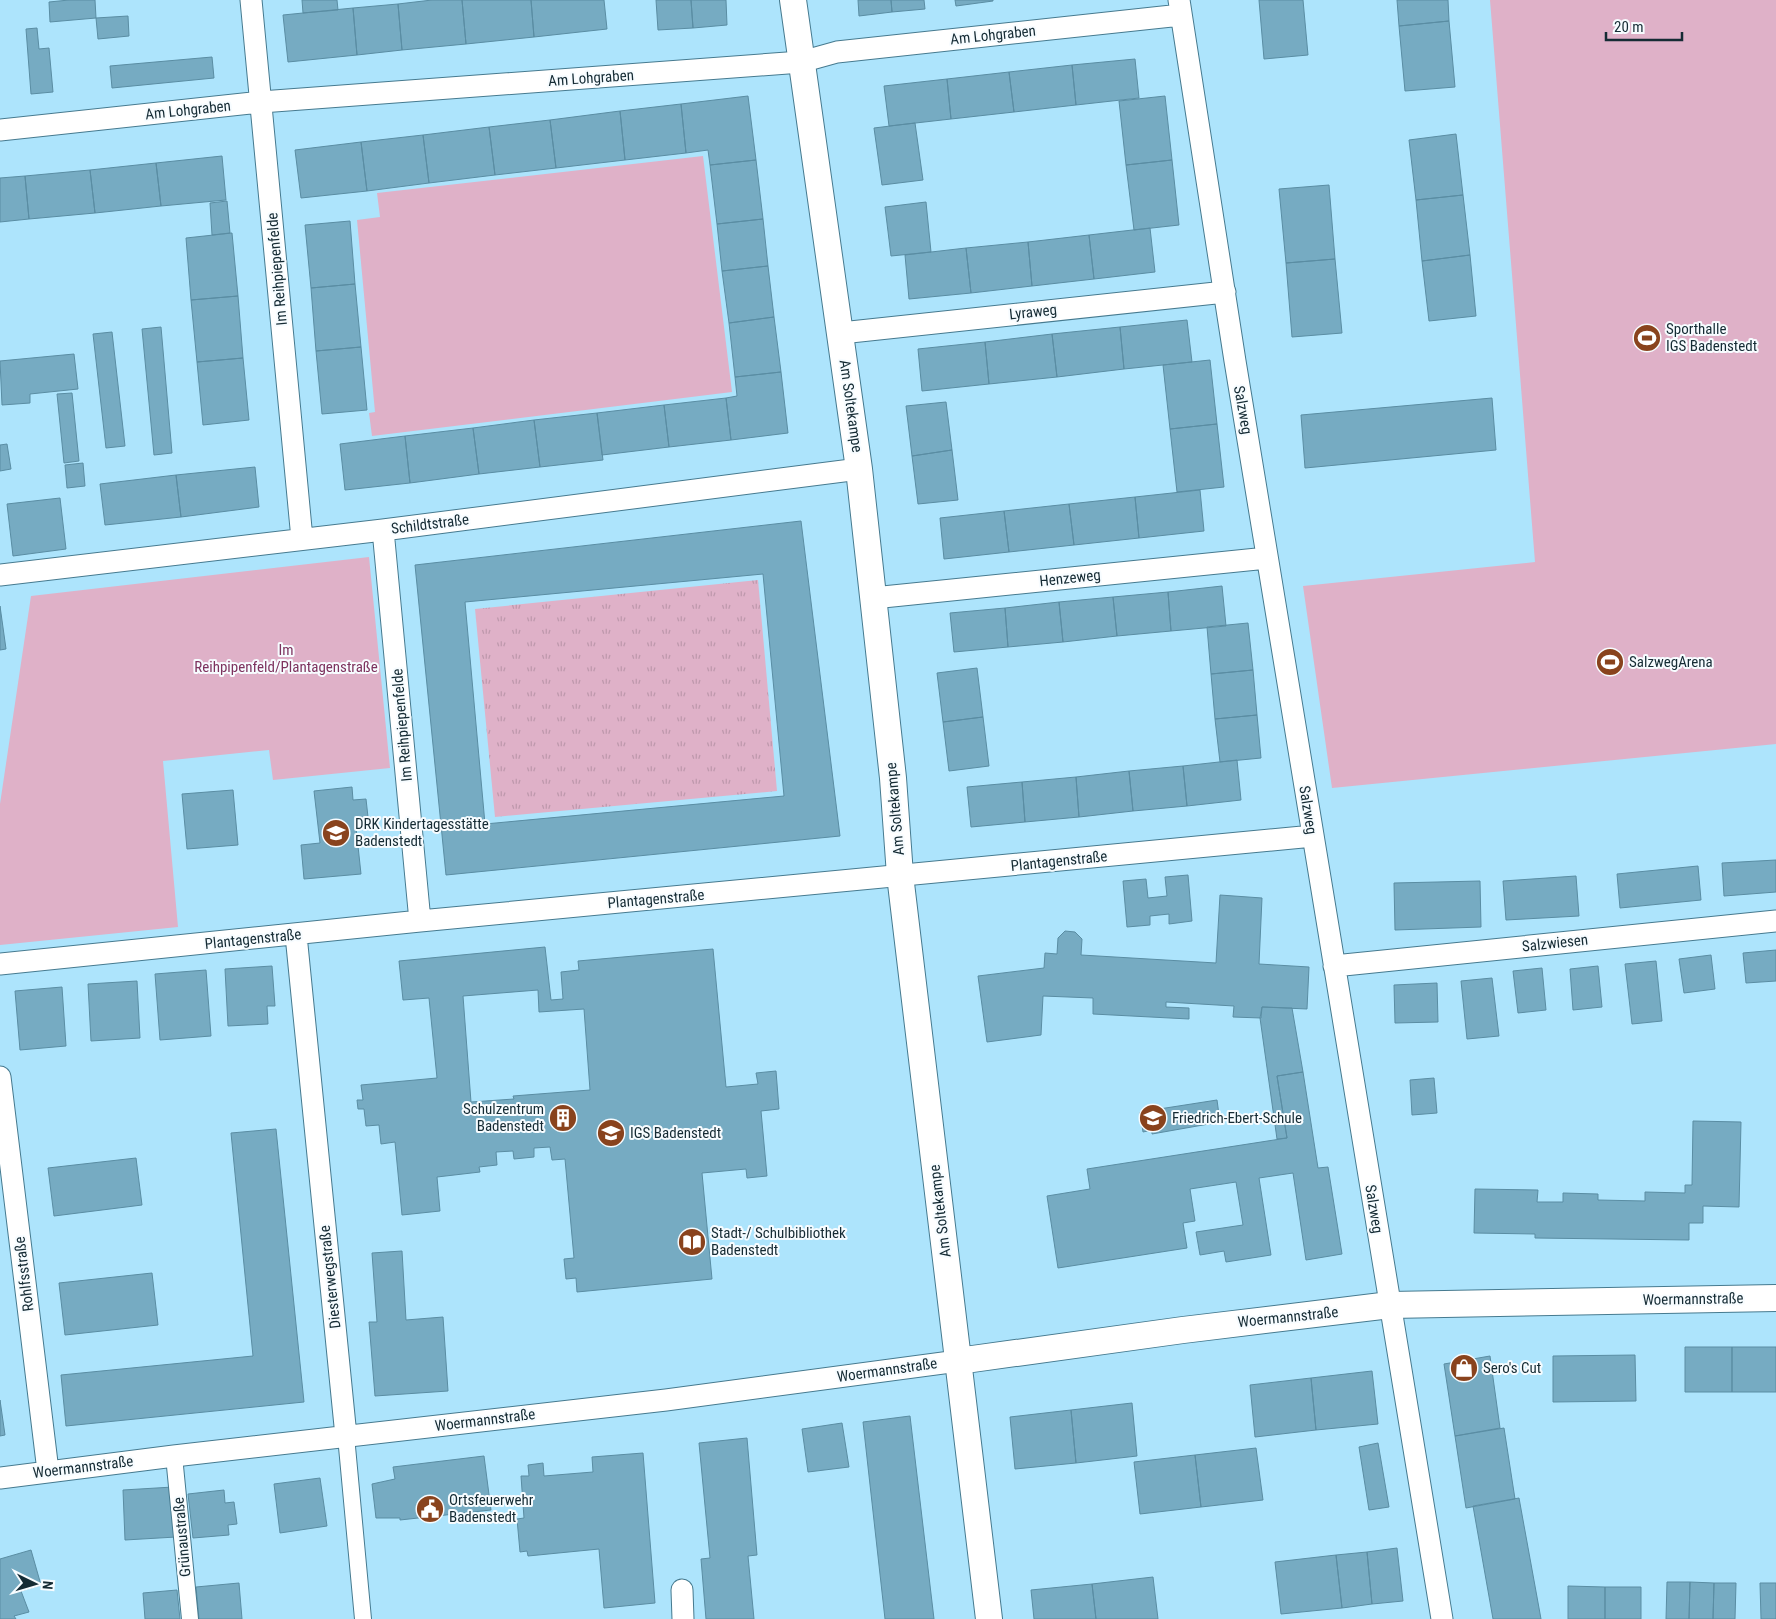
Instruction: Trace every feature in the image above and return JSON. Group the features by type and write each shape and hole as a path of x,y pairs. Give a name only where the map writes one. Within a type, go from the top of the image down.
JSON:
{"street":[{"name":"Im Reihpiepenfelde","path":"251,0 302,539"},
{"name":"Am Soltekampe","path":"793,0 859,469 893,778 900,875 989,1619"},
{"name":"Am Lohgraben","path":"0,130 261,102 801,62 837,52 1180,8"},
{"name":"Salzweg","path":"1180,8 1225,292 1234,361 1442,1619"},
{"name":"Lyraweg","path":"841,333 1225,292"},
{"name":"Schildtstraße","path":"0,574 383,530 859,469"},
{"name":"Im Reihpiepenfelde","path":"383,530 420,921"},
{"name":"Henzeweg","path":"873,598 1268,558"},
{"name":"Plantagenstraße","path":"0,964 420,921 1313,836"},
{"name":"Salzwiesen","path":"1334,966 1776,921"},
{"name":"Diesterwegstraße","path":"296,935 363,1619"},
{"name":"Rohlfsstraße","path":"0,1076 48,1471"},
{"name":"Woermannstraße","path":"0,1478 174,1456 666,1400 1183,1330 1390,1305 1776,1298"},
{"name":"Grünaustraße","path":"174,1456 190,1619"},
{"path":"682,1590 682,1619"}],"green space":[{"name":"Sporthalle IGS Badenstedt","path":"1490,0 1776,0 1776,744 1332,788 1303,586 1535,562"},
{"path":"703,156 732,392 372,436 369,413 375,412 357,220 380,217 377,193"},
{"name":"Im Reihpipenfeld/Plantagenstraße","path":"369,557 390,768 273,780 269,750 163,761 178,927 0,945 0,804 31,596"},
{"path":"758,580 777,791 495,817 475,609"}],"building":[{"path":"95,0 96,18 50,22 49,2"},
{"path":"302,0 337,0 338,10 303,13"},
{"path":"432,0 462,0 466,44 402,50 398,4"},
{"path":"462,0 531,0 534,37 466,44"},
{"path":"531,0 604,0 607,29 534,37"},
{"path":"656,0 691,0 693,28 658,30"},
{"path":"691,0 726,0 727,25 693,28"},
{"path":"858,0 891,0 892,12 859,16"},
{"path":"891,0 924,0 925,9 892,12"},
{"path":"955,0 993,0 993,1 956,6"},
{"path":"1259,0 1303,0 1308,55 1264,59"},
{"path":"1397,0 1448,0 1449,21 1399,26"},
{"path":"398,4 402,50 357,55 353,8"},
{"path":"353,8 357,55 288,62 283,15"},
{"path":"128,16 129,36 98,39 96,18"},
{"path":"1449,21 1455,87 1405,91 1399,26"},
{"path":"37,28 39,49 49,48 53,92 31,94 26,29"},
{"path":"212,57 214,78 112,88 110,66"},
{"path":"1135,59 1139,98 1076,105 1072,65"},
{"path":"1072,65 1076,105 1014,112 1009,72"},
{"path":"1009,72 1014,112 951,119 947,79"},
{"path":"947,79 951,119 889,126 884,86"},
{"path":"748,96 756,160 710,165 708,150 686,153 681,104"},
{"path":"1165,96 1172,160 1126,165 1119,101"},
{"path":"681,104 686,153 625,160 620,111"},
{"path":"620,111 625,160 556,168 550,120"},
{"path":"550,120 556,168 495,175 489,127"},
{"path":"915,123 923,180 882,185 874,128"},
{"path":"489,127 495,175 429,183 423,135"},
{"path":"1456,134 1463,195 1416,200 1409,140"},
{"path":"423,135 429,183 367,191 361,142"},
{"path":"361,142 367,191 301,198 295,150"},
{"path":"222,156 226,200 161,206 156,163"},
{"path":"756,160 763,219 717,224 710,165"},
{"path":"1172,160 1179,225 1134,230 1126,165"},
{"path":"156,163 161,206 95,213 90,170"},
{"path":"90,170 95,213 29,219 25,176"},
{"path":"25,176 29,219 0,222 0,178"},
{"path":"1329,185 1335,259 1286,263 1279,189"},
{"path":"1463,195 1470,255 1422,261 1416,200"},
{"path":"227,201 230,233 212,235 210,203"},
{"path":"926,202 931,252 891,256 885,207"},
{"path":"763,219 768,266 722,271 717,224"},
{"path":"350,221 355,284 311,288 305,225"},
{"path":"1150,228 1155,272 1094,279 1089,235"},
{"path":"232,233 238,296 191,300 186,238"},
{"path":"1089,235 1094,279 1032,286 1028,242"},
{"path":"1028,242 1032,286 971,293 966,248"},
{"path":"966,248 971,293 909,299 905,255"},
{"path":"1470,255 1476,316 1429,321 1422,261"},
{"path":"1335,259 1342,333 1292,337 1286,263"},
{"path":"768,266 774,317 729,323 722,271"},
{"path":"355,284 361,347 316,351 311,288"},
{"path":"238,296 243,358 197,362 191,300"},
{"path":"774,317 781,372 735,377 729,323"},
{"path":"1187,320 1192,362 1124,369 1120,327"},
{"path":"161,327 172,453 154,455 142,329"},
{"path":"1120,327 1124,369 1057,377 1052,334"},
{"path":"112,332 125,446 106,448 93,334"},
{"path":"1052,334 1057,377 989,384 985,342"},
{"path":"985,342 989,384 922,391 918,349"},
{"path":"361,347 367,410 322,414 316,351"},
{"path":"74,354 78,389 30,394 30,403 2,405 0,361"},
{"path":"243,358 249,420 203,425 197,362"},
{"path":"1210,360 1217,424 1170,429 1163,365"},
{"path":"781,372 788,433 731,440 726,398 737,396 735,377"},
{"path":"72,393 79,461 64,463 57,394"},
{"path":"726,398 731,440 669,447 664,405"},
{"path":"1492,398 1496,450 1305,468 1301,415"},
{"path":"946,402 952,450 912,456 906,406"},
{"path":"664,405 669,447 602,455 597,413"},
{"path":"597,413 603,460 540,467 534,420"},
{"path":"534,420 540,467 479,474 473,428"},
{"path":"1217,424 1224,487 1177,492 1170,429"},
{"path":"473,428 479,474 410,483 405,436"},
{"path":"405,436 410,483 345,490 340,444"},
{"path":"7,444 11,469 0,471 0,445"},
{"path":"952,450 958,500 918,504 912,456"},
{"path":"83,463 85,486 67,488 65,465"},
{"path":"255,467 259,507 181,517 176,475"},
{"path":"176,475 181,517 105,525 100,484"},
{"path":"1200,490 1204,531 1139,538 1135,497"},
{"path":"1135,497 1139,538 1074,545 1069,504"},
{"path":"60,498 66,549 13,556 7,504"},
{"path":"1069,504 1074,545 1009,552 1004,511"},
{"path":"1004,511 1009,552 944,559 940,518"},
{"path":"801,521 840,836 446,875 415,565","holes":["763,574 784,796 485,824 465,602"]},
{"path":"1222,586 1226,626 1171,631 1168,592"},
{"path":"1168,592 1171,631 1117,636 1113,597"},
{"path":"1113,597 1117,636 1063,642 1059,602"},
{"path":"1059,602 1063,642 1008,647 1005,608"},
{"path":"0,606 6,649 0,650"},
{"path":"1005,608 1008,647 954,652 950,613"},
{"path":"1248,623 1253,670 1211,674 1207,627"},
{"path":"977,668 983,717 943,722 937,673"},
{"path":"1253,670 1257,715 1215,719 1211,674"},
{"path":"1257,715 1261,758 1220,762 1215,719"},
{"path":"983,717 989,766 949,771 943,722"},
{"path":"1237,760 1241,800 1187,806 1183,766"},
{"path":"1183,766 1187,806 1133,811 1129,771"},
{"path":"1129,771 1133,811 1079,817 1076,777"},
{"path":"1076,777 1079,817 1025,822 1022,782"},
{"path":"1022,782 1025,822 971,827 967,787"},
{"path":"352,787 353,800 366,799 368,817 355,818 361,874 304,879 301,845 320,843 314,791"},
{"path":"233,790 238,845 187,849 182,794"},
{"path":"1776,860 1776,892 1724,896 1722,863"},
{"path":"1698,866 1701,900 1620,908 1617,874"},
{"path":"1188,875 1192,921 1169,924 1169,914 1150,916 1150,925 1127,927 1123,881 1146,879 1148,898 1167,896 1165,877"},
{"path":"1576,876 1579,916 1506,920 1503,881"},
{"path":"1480,881 1481,927 1395,930 1394,883"},
{"path":"1220,895 1262,898 1259,964 1309,967 1307,1009 1262,1007 1261,1018 1233,1017 1234,1006 1166,1002 1166,1007 1189,1008 1189,1019 1093,1014 1093,998 1043,996 1041,1035 987,1042 978,976 1044,968 1045,953 1057,954 1058,938 1065,931 1075,932 1082,939 1081,955 1216,963"},
{"name":"Schulzentrum Badenstedt","path":"545,947 551,1000 563,999 561,972 579,970 578,961 713,949 726,1087 758,1084 756,1073 776,1071 779,1109 761,1111 767,1176 747,1178 746,1169 702,1173 712,1279 577,1292 576,1278 566,1279 564,1259 574,1258 565,1159 552,1160 550,1147 534,1148 534,1157 514,1159 513,1151 496,1152 497,1165 479,1167 480,1172 437,1177 440,1211 402,1215 395,1142 381,1144 379,1125 366,1126 364,1109 358,1109 357,1100 363,1100 361,1085 437,1078 429,998 403,1000 399,961","holes":["538,990 539,1012 584,1009 590,1090 513,1096 514,1099 471,1102 463,996"]},
{"path":"1776,950 1776,981 1746,983 1743,953"},
{"path":"1711,955 1715,989 1684,993 1679,959"},
{"path":"1656,961 1662,1021 1632,1024 1625,964"},
{"path":"272,966 275,1006 267,1006 268,1024 228,1026 225,969"},
{"path":"1598,966 1602,1007 1573,1010 1570,969"},
{"path":"1542,968 1546,1010 1518,1013 1513,971"},
{"path":"206,970 211,1036 160,1040 155,974"},
{"path":"1492,978 1499,1036 1467,1039 1461,981"},
{"path":"137,981 140,1038 91,1041 88,984"},
{"path":"1437,983 1438,1022 1395,1023 1394,985"},
{"path":"62,987 66,1046 20,1050 15,991"},
{"path":"1262,1007 1292,1008 1303,1072 1277,1076 1287,1138 1277,1139 1260,1018"},
{"path":"1303,1072 1318,1168 1328,1167 1342,1254 1306,1260 1293,1173 1259,1178 1271,1255 1226,1262 1224,1251 1200,1255 1196,1232 1243,1225 1236,1182 1190,1189 1195,1221 1183,1223 1187,1248 1058,1268 1047,1196 1090,1189 1087,1169 1287,1138 1277,1076"},
{"path":"1434,1078 1437,1113 1412,1115 1410,1080"},
{"path":"1217,1100 1220,1122 1152,1134 1152,1130 1143,1132 1140,1112"},
{"path":"1693,1121 1741,1122 1739,1207 1703,1206 1703,1223 1689,1223 1689,1240 1535,1238 1535,1234 1474,1233 1475,1189 1538,1190 1537,1202 1563,1202 1563,1193 1598,1194 1598,1200 1645,1201 1645,1192 1685,1193 1685,1185 1692,1185"},
{"path":"276,1129 304,1402 66,1426 61,1375 253,1356 231,1133"},
{"path":"136,1158 142,1205 54,1216 48,1168"},
{"path":"402,1251 406,1320 443,1317 448,1391 375,1396 369,1322 377,1322 372,1253"},
{"path":"152,1273 158,1325 65,1335 59,1283"},
{"path":"1685,1347 1732,1347 1732,1392 1685,1392"},
{"path":"1732,1347 1776,1347 1776,1392 1732,1392"},
{"path":"1635,1355 1636,1401 1553,1402 1553,1356"},
{"path":"1490,1356 1500,1428 1455,1436 1444,1364"},
{"path":"1372,1371 1378,1424 1316,1430 1311,1378"},
{"path":"1311,1378 1316,1430 1255,1437 1250,1385"},
{"path":"0,1400 5,1435 0,1436"},
{"path":"1132,1403 1137,1456 1076,1463 1071,1410"},
{"path":"1071,1410 1076,1463 1015,1469 1010,1417"},
{"path":"910,1416 934,1619 885,1619 863,1422"},
{"path":"842,1423 849,1467 808,1472 802,1429"},
{"path":"1504,1428 1515,1499 1466,1508 1455,1436"},
{"path":"747,1438 757,1555 748,1556 754,1619 706,1619 701,1559 710,1558 699,1443"},
{"path":"1378,1443 1389,1507 1369,1510 1359,1447"},
{"path":"1256,1448 1263,1500 1201,1507 1195,1455"},
{"path":"643,1453 655,1603 604,1608 599,1549 528,1556 527,1551 520,1552 517,1519 524,1518 521,1476 529,1476 528,1465 543,1463 544,1476 593,1472 592,1457"},
{"path":"1195,1455 1201,1507 1140,1514 1134,1462"},
{"path":"484,1456 491,1510 400,1520 400,1518 376,1518 372,1484 395,1479 393,1467"},
{"path":"320,1478 327,1526 280,1533 274,1484"},
{"path":"173,1487 176,1537 125,1540 123,1490"},
{"path":"224,1490 225,1503 234,1502 237,1524 228,1525 229,1535 193,1538 188,1494"},
{"path":"1519,1498 1541,1619 1493,1619 1473,1506"},
{"path":"1397,1548 1403,1601 1372,1604 1367,1552"},
{"path":"31,1550 41,1585 21,1591 29,1612 14,1616 16,1619 0,1619 0,1559"},
{"path":"1367,1552 1372,1604 1342,1608 1336,1555"},
{"path":"1336,1555 1342,1608 1281,1614 1275,1562"},
{"path":"1153,1577 1158,1619 1096,1619 1092,1584"},
{"path":"1667,1582 1690,1582 1689,1619 1666,1619"},
{"path":"1690,1582 1714,1583 1713,1619 1689,1619"},
{"path":"239,1583 242,1619 199,1619 196,1587"},
{"path":"1714,1583 1736,1583 1735,1619 1713,1619"},
{"path":"1760,1583 1776,1583 1776,1619 1761,1619"},
{"path":"1092,1584 1096,1619 1034,1619 1031,1590"},
{"path":"1568,1586 1605,1587 1605,1619 1568,1619"},
{"path":"1605,1587 1641,1587 1641,1619 1605,1619"},
{"path":"177,1590 180,1619 145,1619 143,1593"}],"place":[{"name":"Sporthalle IGS Badenstedt","path":"1647,338"},
{"name":"SalzwegArena","path":"1610,662"},
{"name":"DRK Kindertagesstätte Badenstedt","path":"336,833"},
{"name":"Schulzentrum Badenstedt","path":"563,1118"},
{"name":"Friedrich-Ebert-Schule","path":"1153,1118"},
{"name":"IGS Badenstedt","path":"611,1133"},
{"name":"Stadt-/ Schulbibliothek Badenstedt","path":"692,1242"},
{"name":"Sero's Cut","path":"1464,1368"},
{"name":"Ortsfeuerwehr Badenstedt","path":"430,1509"}]}
